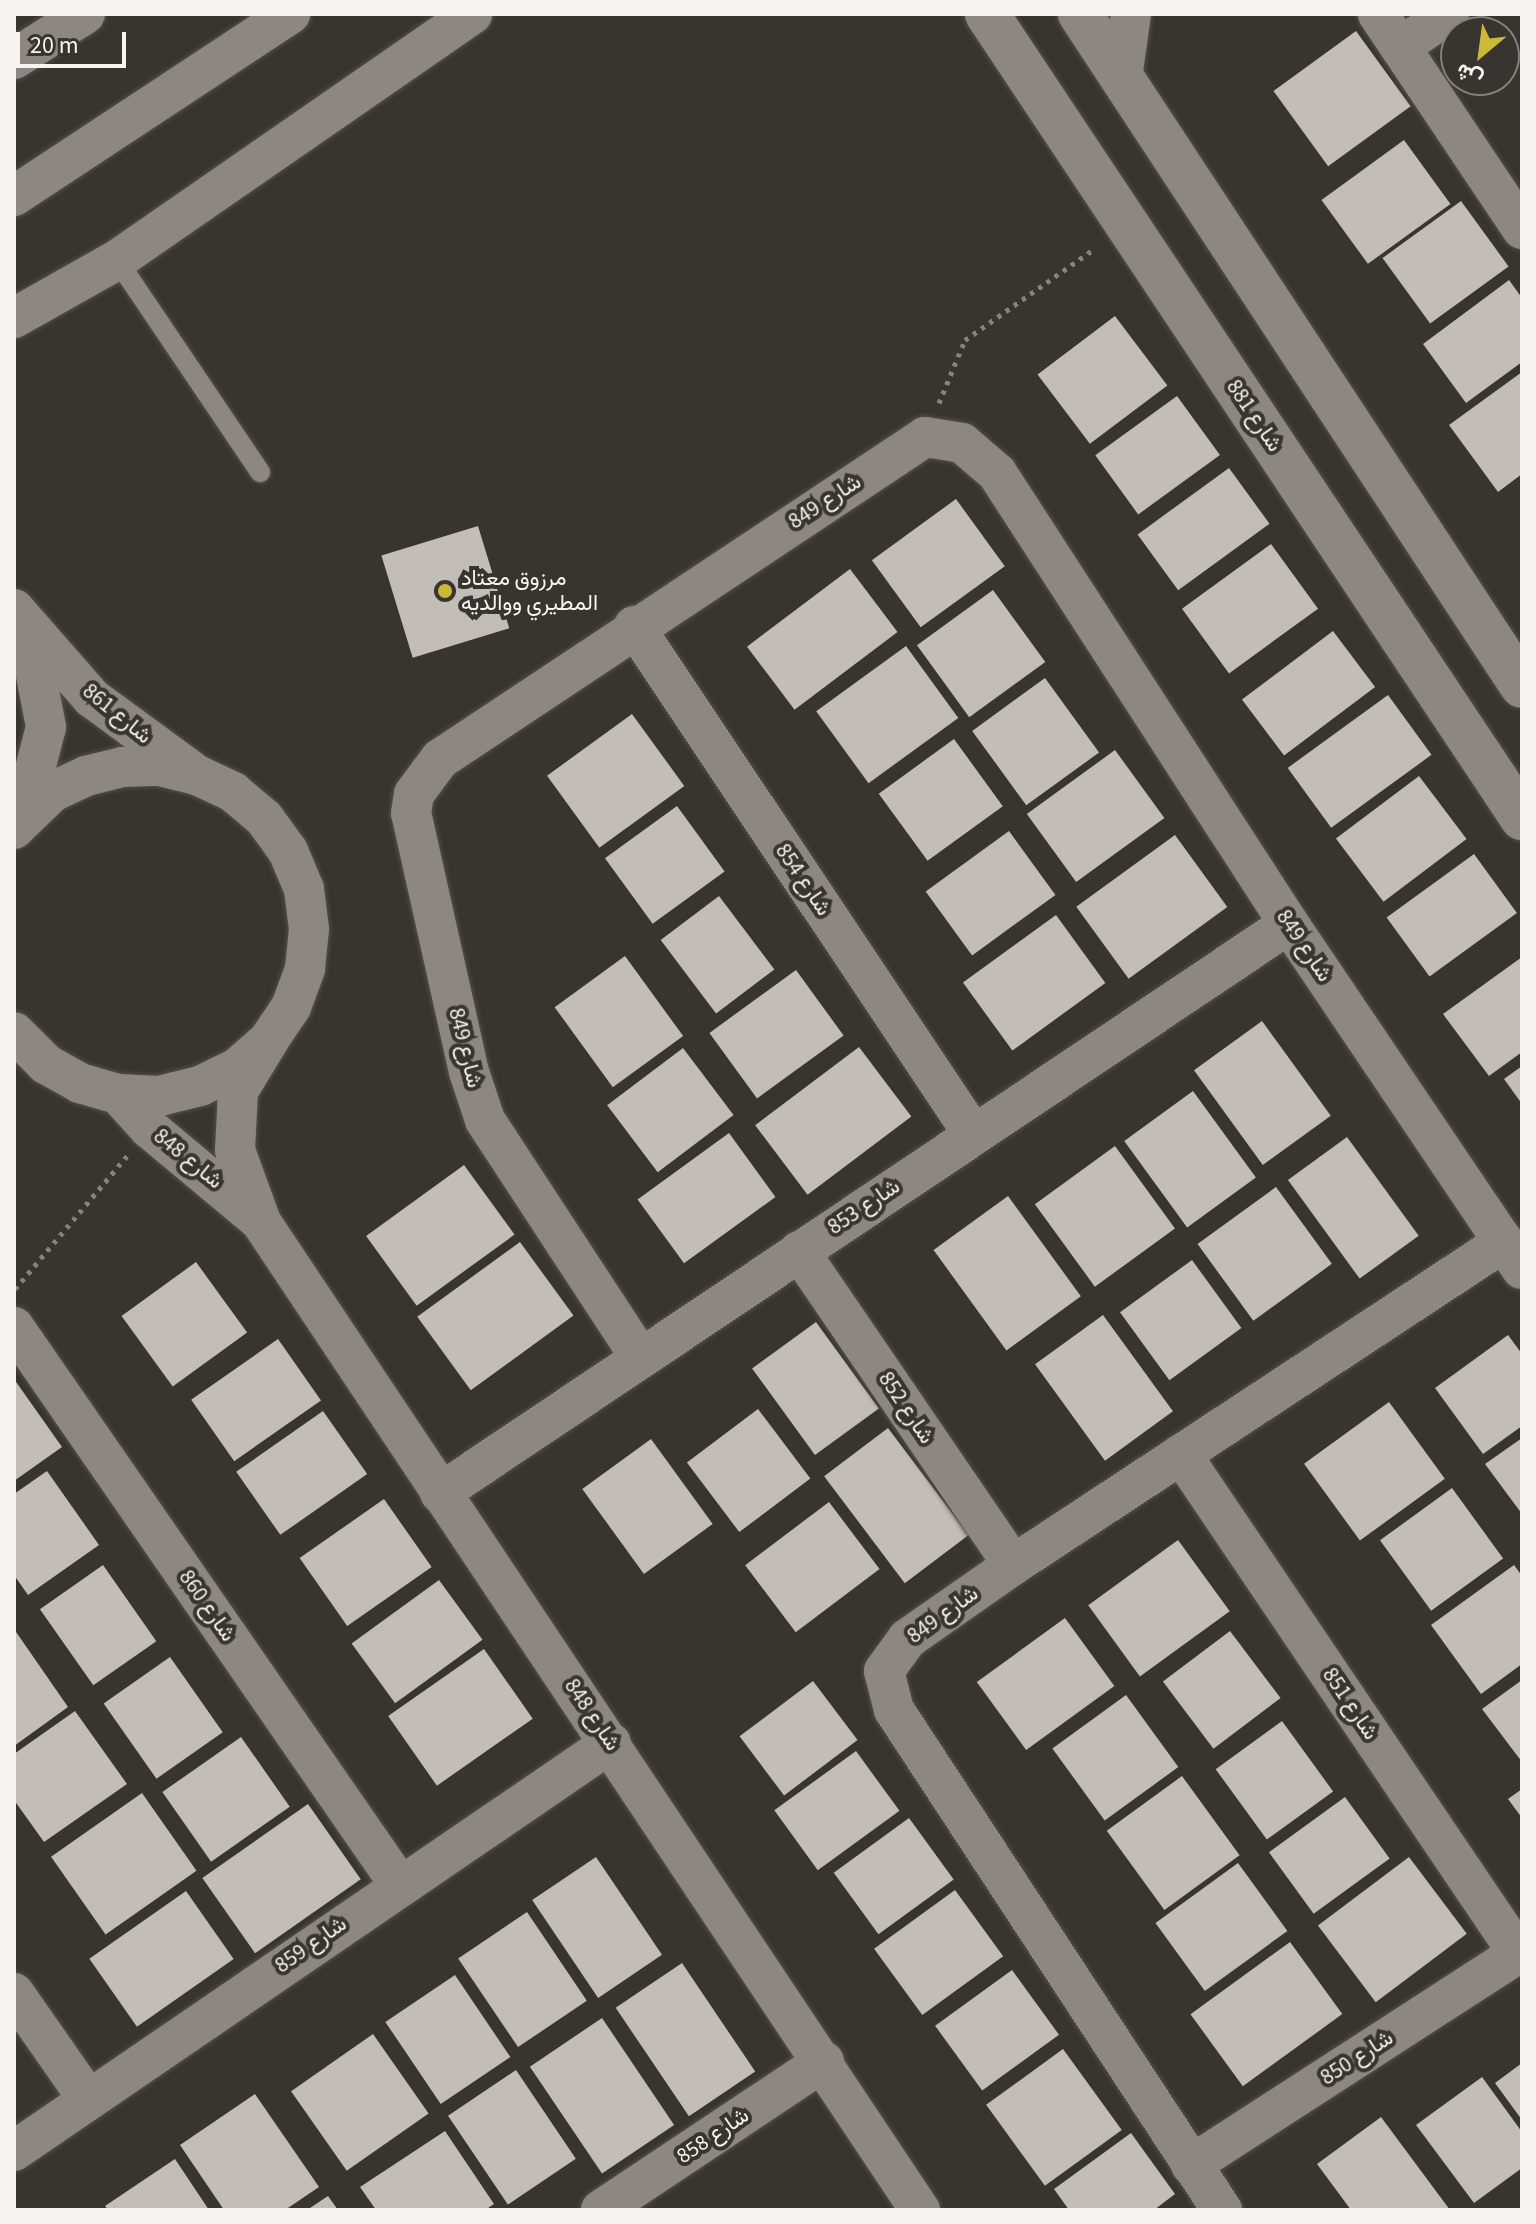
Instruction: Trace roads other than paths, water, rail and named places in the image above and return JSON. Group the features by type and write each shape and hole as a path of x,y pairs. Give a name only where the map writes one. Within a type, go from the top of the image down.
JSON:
{"street":[{"path":"14,59 85,14"},
{"path":"14,196 290,14"},
{"path":"14,318 117,260 472,14"},
{"name":"شارع 881","path":"987,14 1522,818"},
{"path":"1080,14 1522,686"},
{"path":"1122,78 1131,14"},
{"path":"1378,14 1522,229"},
{"path":"1400,47 1449,14"},
{"name":"شارع 849","path":"640,1357 485,1120 469,1072 411,813 414,794 440,759 634,626 925,437 962,443 997,473 1289,924 1513,1256 1181,1454 907,1639 884,1671 884,1688 1222,2210"},
{"name":"شارع 861","path":"14,609 92,698 197,775"},
{"name":"شارع 854","path":"634,626 973,1134"},
{"path":"14,628 34,665 46,727 19,823"},
{"path":"15,1036 46,1064 80,1083 118,1094 159,1096 200,1086 237,1068 269,1040 291,1007 305,969 309,929 304,889 288,851 264,818 233,792 197,775 160,766 122,767 52,792 19,823"},
{"name":"شارع 853","path":"440,1493 1289,924"},
{"name":"شارع 848","path":"269,1040 238,1091 235,1150 261,1222 824,2061 920,2210"},
{"name":"شارع 848","path":"118,1094 150,1129 186,1154 261,1222"},
{"name":"شارع 852","path":"799,1251 1013,1565"},
{"name":"شارع 860","path":"14,1327 399,1884"},
{"name":"شارع 851","path":"1181,1454 1520,1952"},
{"name":"شارع 859","path":"14,2151 399,1884 611,1743"},
{"name":"شارع 850","path":"1191,2165 1520,1952"},
{"path":"14,1993 88,2099"},
{"name":"شارع 858","path":"601,2210 824,2061"}],"lane":[{"path":"117,260 260,472"}],"place":[{"name":"مرزوق معتاد المطيري ووالديه","path":"445,591"}]}
